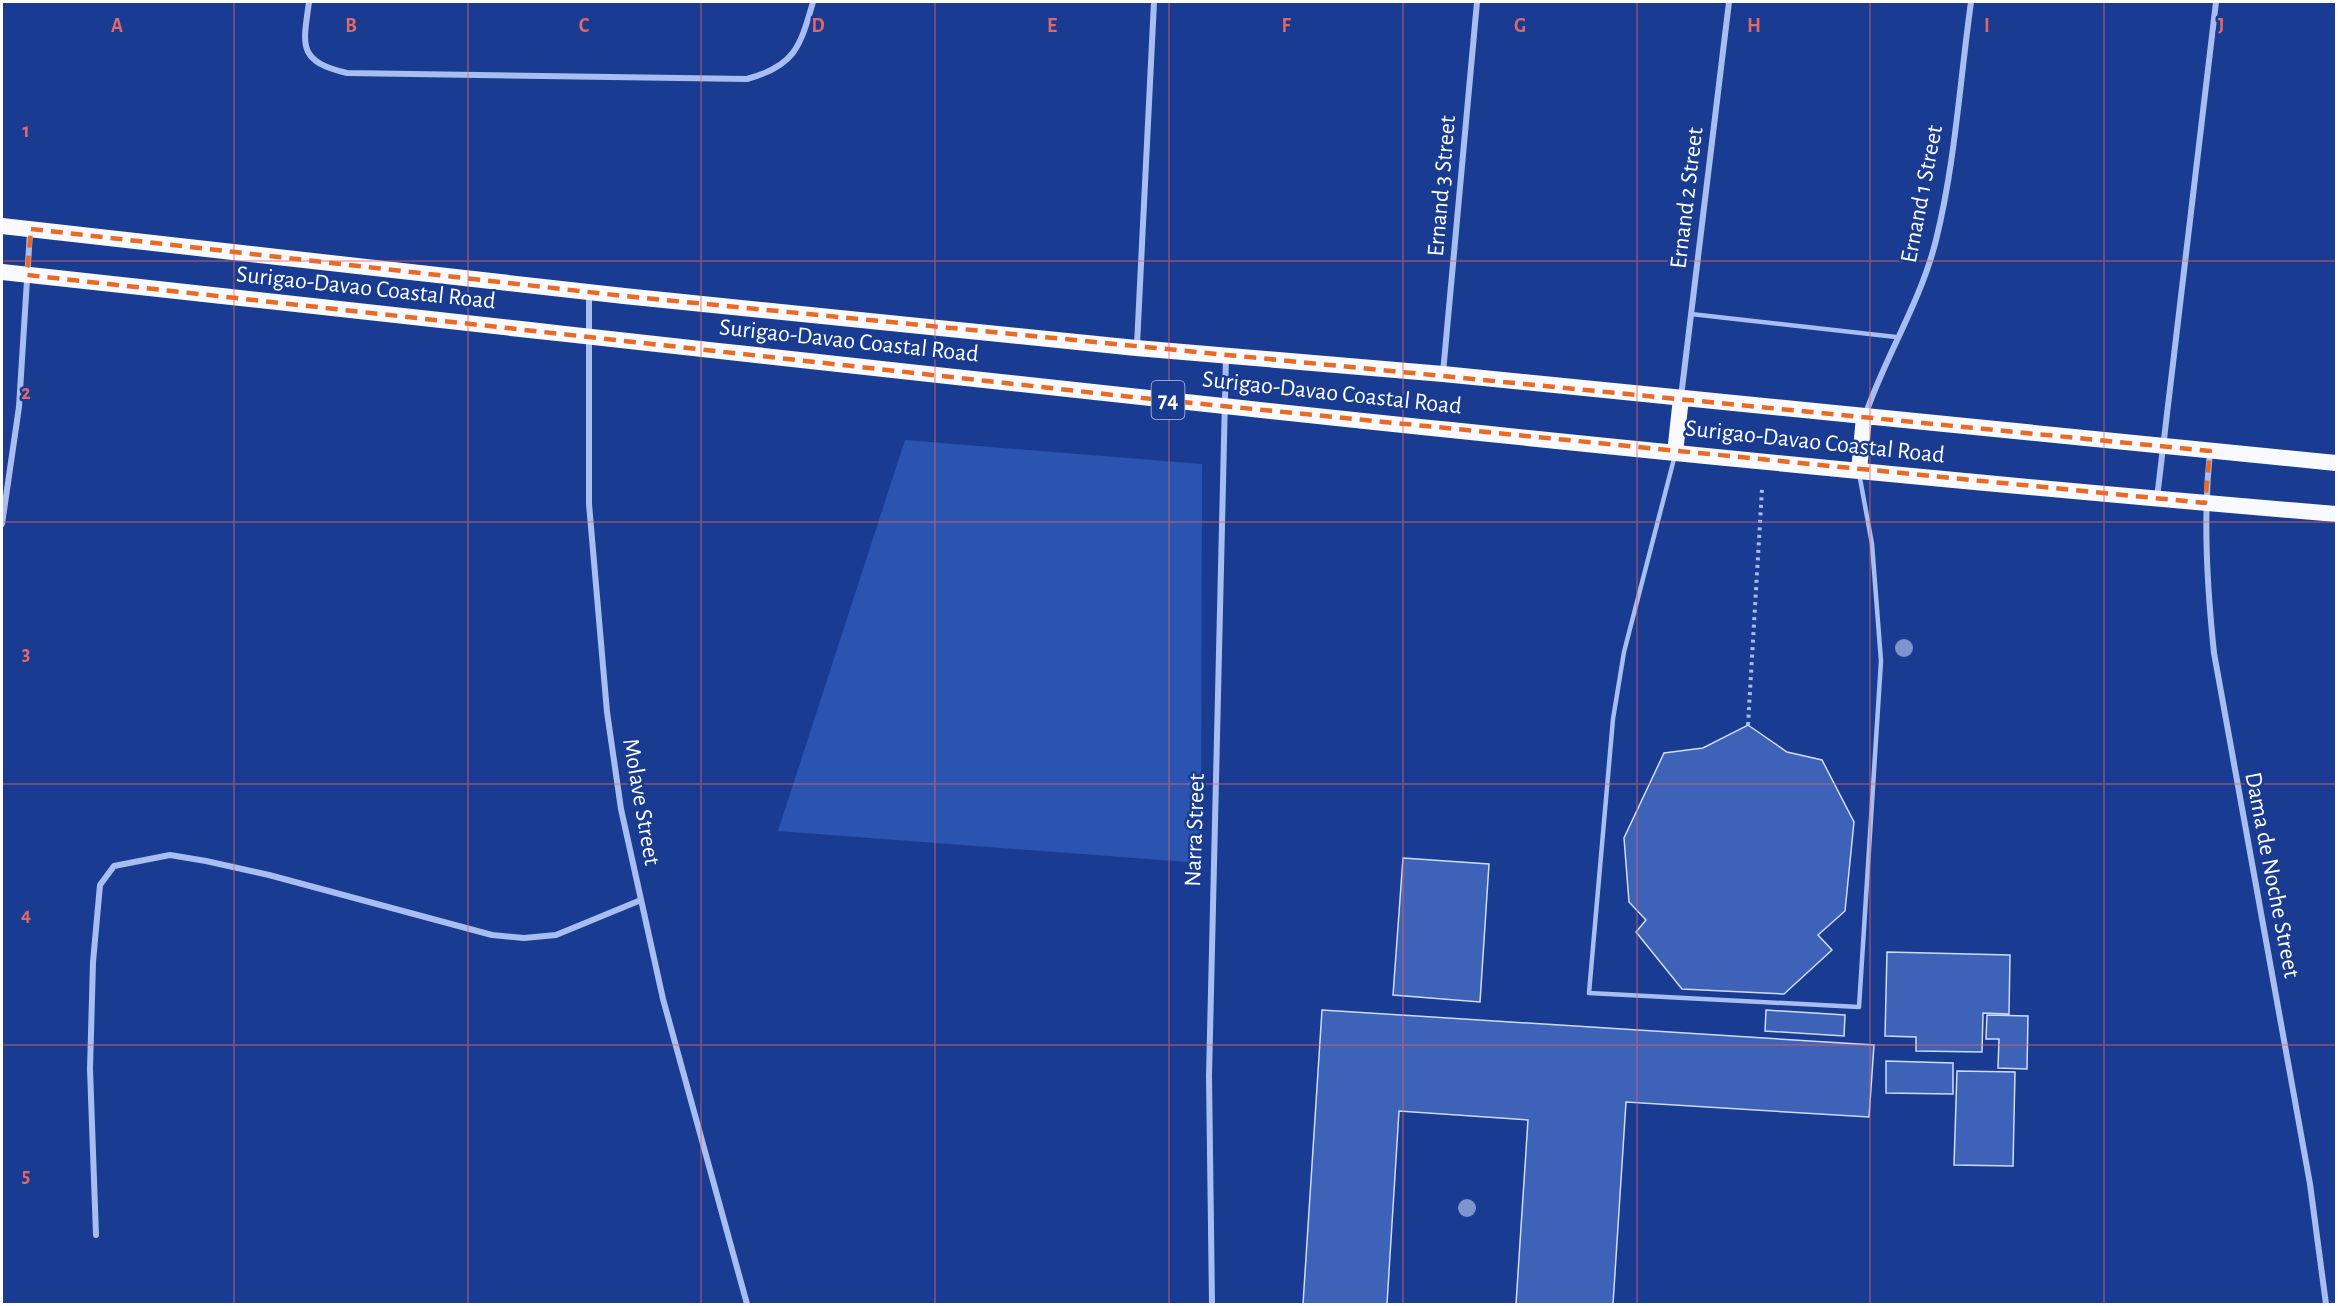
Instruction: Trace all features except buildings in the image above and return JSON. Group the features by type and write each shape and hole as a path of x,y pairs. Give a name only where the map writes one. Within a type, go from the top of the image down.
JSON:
{"highway":[{"name":"Surigao-Davao Coastal Road","path":"2,226 589,292 1137,348 1443,374 2337,463"},
{"name":"Surigao-Davao Coastal Road","path":"2,272 1132,398 1225,405 1764,462 2337,514"},
{"path":"1675,453 1681,398"},
{"path":"1859,471 1864,417"}],"street":[{"path":"309,2 304,37 310,57 318,65 347,73 747,79 770,73 788,61 801,40 813,2"},
{"path":"1137,348 1154,2"},
{"name":"Ernand 3 Street","path":"1443,374 1477,2"},
{"name":"Ernand 2 Street","path":"1681,398 1729,2"},
{"name":"Ernand 1 Street","path":"1864,417 1896,337 1921,286 1936,241 1945,193 1971,2"},
{"path":"2157,499 2161,446 2216,2"},
{"path":"2,524 19,407 31,229"},
{"name":"Molave Street","path":"589,292 589,504 607,712 621,809 663,999 747,1305"},
{"name":"Narra Street","path":"1212,1305 1209,1065 1226,356"},
{"name":"Dama de Noche Street","path":"2210,451 2205,503 2206,581 2214,653 2310,1184 2326,1305"},
{"path":"96,1235 90,1069 93,962 100,885 114,866 170,855 206,861 269,875 492,935 524,938 556,935 641,900"}],"lane":[{"path":"1691,314 1896,337"},
{"path":"1675,453 1624,652 1613,719 1589,993 1859,1007 1881,661 1872,544 1859,471"}],"path":[{"path":"1748,725 1764,462"}],"highlighted area":[{"path":"31,229 624,296 2210,451 2205,503 1132,397 27,275"}],"shaded area":[{"path":"905,440 1202,464 1201,863 778,831"}]}
